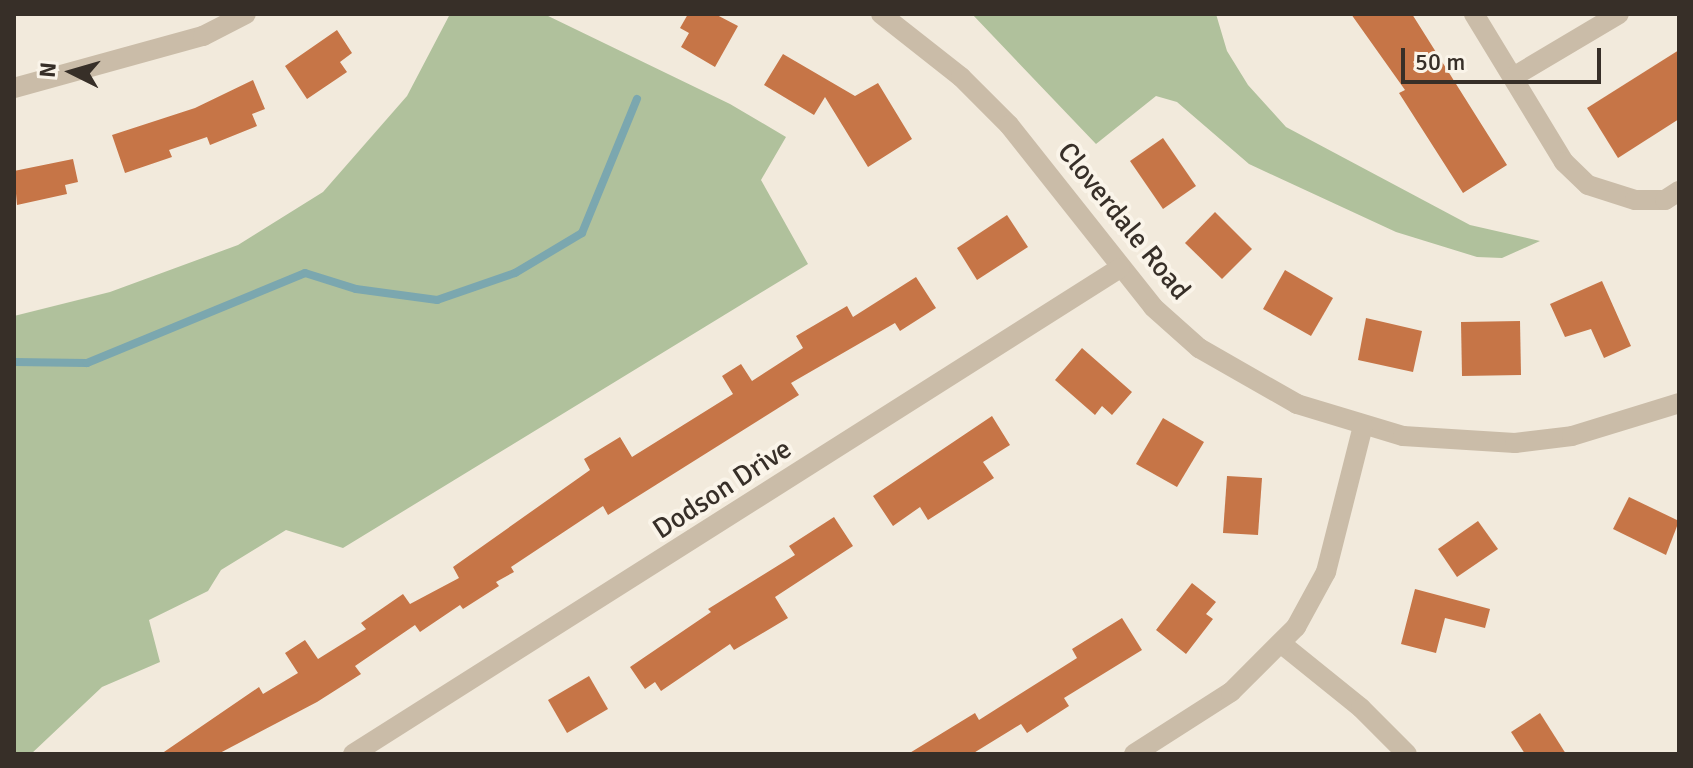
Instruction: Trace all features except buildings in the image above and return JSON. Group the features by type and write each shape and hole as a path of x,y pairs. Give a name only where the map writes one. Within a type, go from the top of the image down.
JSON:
{"street":[{"path":"14,88 203,36 246,14"},
{"name":"Cloverdale Road","path":"881,14 961,77 1009,125 1153,307 1241,376 1297,404 1363,426 1459,443 1515,443 1572,436 1679,403"},
{"path":"1474,14 1564,162 1588,185 1635,200 1665,200 1679,191"},
{"path":"1513,77 1619,14"},
{"name":"Dodson Drive","path":"353,754 1120,268"},
{"path":"1134,754 1231,692 1283,645 1326,572 1363,426"},
{"path":"1283,645 1407,754"}],"green space":[{"path":"450,14 544,14 730,104 786,137 761,180 808,264 343,548 286,530 221,570 208,591 149,620 160,662 102,687 31,754 14,754 14,316 110,292 238,245 323,192 407,96"},
{"path":"972,14 1216,14 1227,51 1248,85 1286,127 1470,225 1540,241 1502,258 1477,257 1396,232 1249,164 1177,102 1156,96 1096,144"}],"waterway":[{"path":"14,362 87,363 305,273 356,289 437,300 515,273 582,233 637,99"}]}
